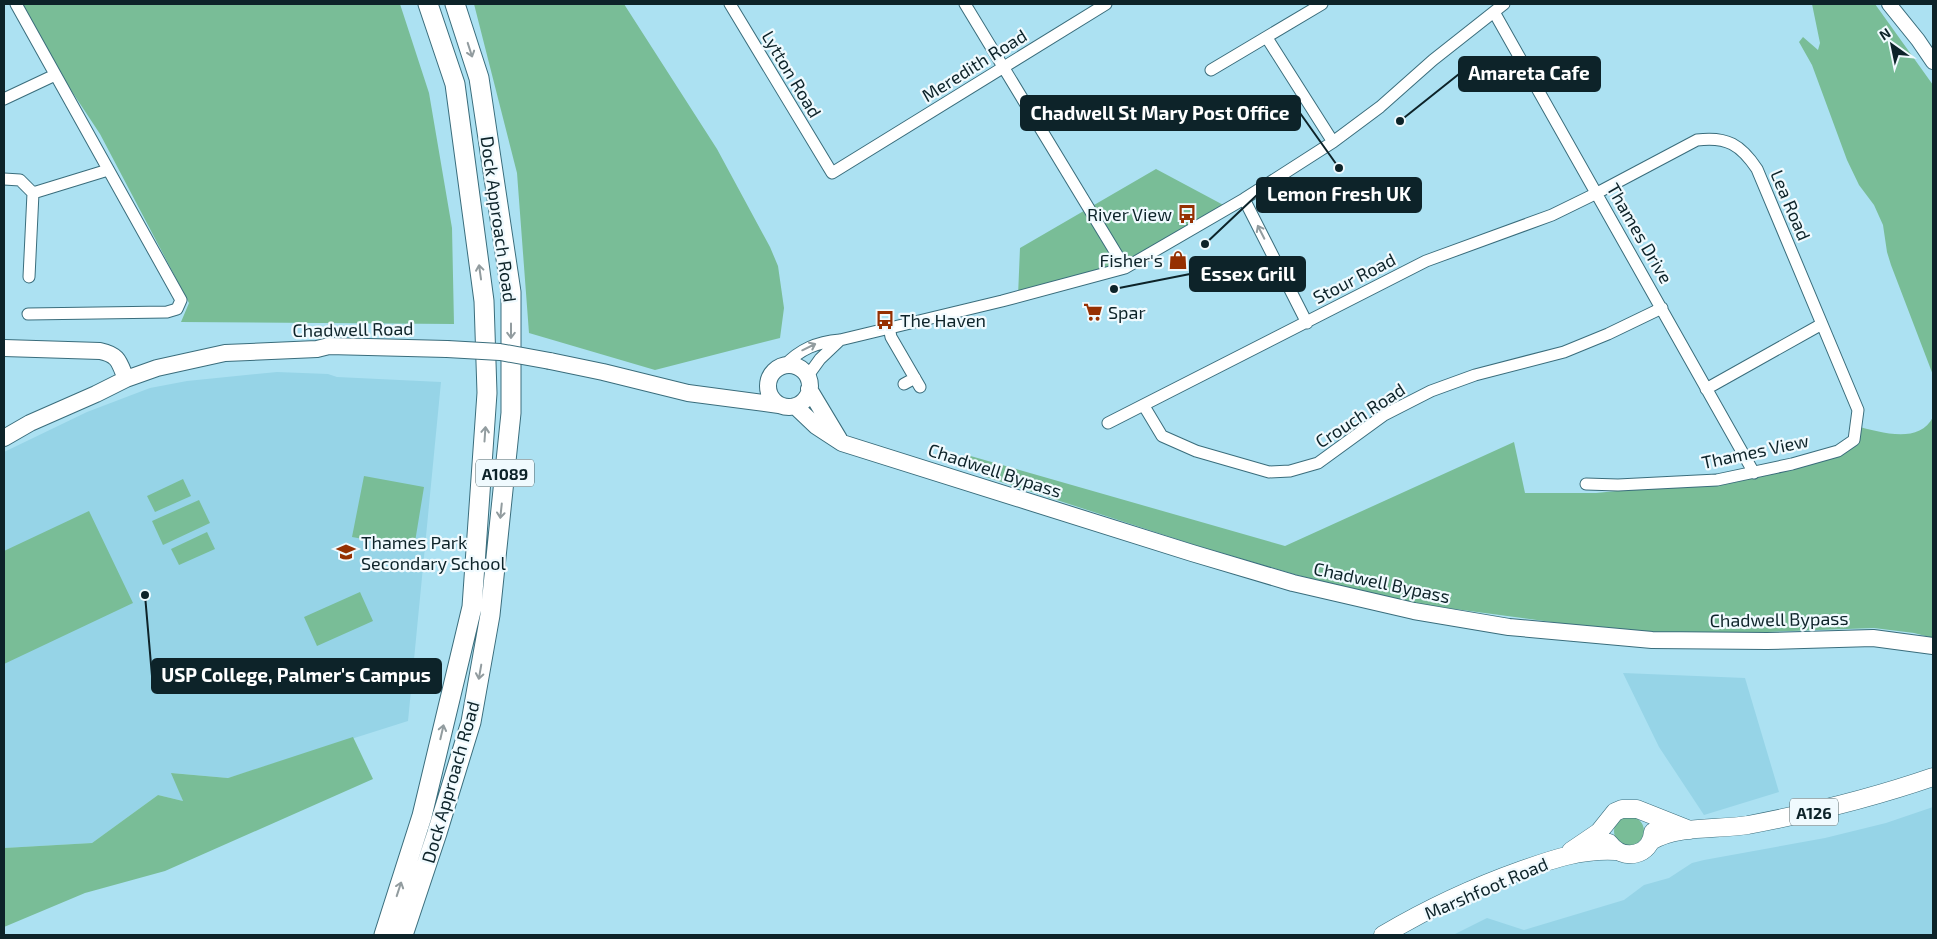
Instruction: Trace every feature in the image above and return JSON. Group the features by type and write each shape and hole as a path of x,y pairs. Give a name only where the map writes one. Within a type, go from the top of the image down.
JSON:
{"highway":[{"name":"Dock Approach Road","path":"384,935 422,816 472,607 488,393 484,301 455,84 428,4"},
{"name":"Dock Approach Road","path":"403,935 471,722 490,615 511,413 511,292 479,78 455,4"}],"main road":[{"name":"Chadwell Road","path":"4,438 30,423 126,379 188,360 224,353 317,349 329,346 447,348 500,352 550,361 716,398 787,406"},
{"path":"4,348 111,353 119,362 126,379"},
{"path":"808,383 804,400 787,406 770,395 769,381 774,372 784,366 797,368 808,383 842,443"},
{"name":"Chadwell Road","path":"716,398 750,391 769,381"},
{"name":"Chadwell Bypass","path":"787,406 842,443 1293,583 1414,611 1509,627 1652,640 1767,641 1873,638 1933,646"},
{"name":"Marshfoot Road","path":"1383,935 1442,903 1471,890 1563,856 1587,851 1616,850 1622,854 1634,855 1665,834 1745,825 1818,811 1880,795 1933,777"},
{"name":"Marshfoot Road","path":"1563,856 1589,839 1607,824 1615,812 1622,809 1637,809 1690,830"},
{"path":"1637,809 1647,815 1650,820 1653,833 1651,842"},
{"path":"1607,824 1607,838 1616,850"}],"street":[{"path":"16,4 181,300 177,309 167,312 28,314"},
{"name":"Lytton Road","path":"731,4 832,173 860,156"},
{"path":"966,4 1125,268"},
{"name":"Meredith Road","path":"860,156 1106,4"},
{"path":"1211,70 1322,4"},
{"path":"784,366 794,355 822,341 840,340 1002,301 1125,268 1244,200 1333,142 1380,107 1434,60 1504,4"},
{"path":"1889,4 1933,62"},
{"name":"Thames Drive","path":"1494,12 1754,473"},
{"path":"1267,38 1333,142"},
{"path":"4,100 55,75"},
{"name":"Lea Road","path":"1597,193 1697,140 1715,138 1737,146 1748,156 1757,169 1858,410 1856,426"},
{"path":"33,193 108,170"},
{"path":"4,179 20,180 33,193 29,277"},
{"name":"Stour Road","path":"1108,423 1426,261 1552,215 1597,193"},
{"path":"1244,200 1306,323"},
{"name":"Crouch Road","path":"1144,406 1162,436 1196,451 1269,472 1290,471 1318,463 1384,415 1431,390 1475,375 1564,352 1608,334 1662,308"},
{"path":"1706,389 1822,324"},
{"path":"889,327 891,336 918,382 904,384"},
{"path":"808,383 820,359 840,340"},
{"name":"Thames View","path":"1586,484 1618,485 1709,481 1754,473 1838,450 1854,440 1856,426"}],"shaded area":[{"path":"277,372 441,382 408,721 228,778 172,773 183,801 158,795 92,843 4,848 4,452 87,412 150,388 187,381"},
{"path":"1623,673 1745,678 1779,792 1704,815 1659,747"},
{"path":"1933,807 1933,935 1453,935 1487,918 1524,930 1624,900 1644,885 1669,878 1692,863 1825,838 1886,823"}],"green space":[{"path":"21,4 400,4 429,93 452,228 454,324 181,322 189,303 100,134 65,81"},
{"path":"474,4 624,4 717,149 770,247 778,266 784,308 780,338 655,370 529,333 517,173"},
{"path":"1812,4 1875,4 1933,85 1933,375 1891,265 1883,225 1874,205 1859,185 1847,160 1812,65 1799,42 1803,37 1818,50 1820,43"},
{"path":"1156,169 1229,208 1125,268 1018,296 1020,248"},
{"path":"1933,417 1933,638 1914,633 1874,628 1768,632 1653,632 1581,626 1417,604 1297,575 1195,545 986,477 988,473 964,461 967,455 1285,546 1514,442 1525,493 1596,493 1668,486 1754,473 1854,440 1856,426 1887,433 1909,434 1927,426"},
{"path":"364,476 424,487 414,548 352,537"},
{"path":"183,479 191,496 155,512 147,496"},
{"path":"199,500 210,523 163,545 152,521"},
{"path":"89,511 133,603 4,664 4,551"},
{"path":"207,532 215,549 179,565 171,549"},
{"path":"360,592 373,621 317,646 304,617"},
{"path":"353,737 373,779 165,871 85,893 4,927 4,848 92,843 158,795 183,801 171,773 228,778"},
{"path":"1629,816 1635,817 1643,825 1643,837 1635,845 1629,846 1623,845 1615,837 1614,831 1615,825 1623,817"}],"place":[{"name":"Amareta Cafe","path":"1400,121"},
{"name":"Chadwell St Mary Post Office","path":"1339,168"},
{"name":"River View","path":"1187,214"},
{"name":"Lemon Fresh UK","path":"1205,244"},
{"name":"Fisher's","path":"1178,260"},
{"name":"Essex Grill","path":"1114,289"},
{"name":"Spar","path":"1093,312"},
{"name":"The Haven","path":"885,320"},
{"name":"Thames Park Secondary School","path":"346,552"},
{"name":"USP College, Palmer's Campus","path":"145,595"}]}
